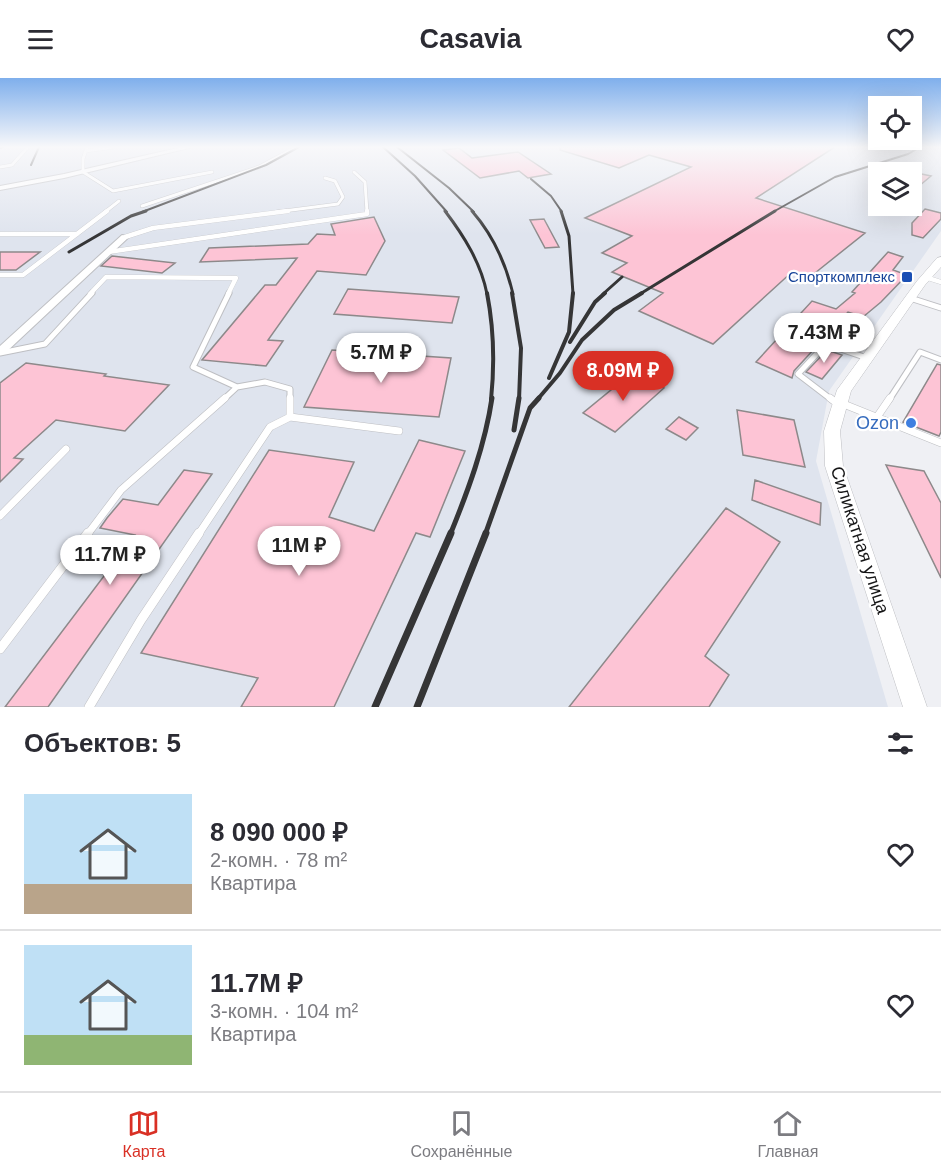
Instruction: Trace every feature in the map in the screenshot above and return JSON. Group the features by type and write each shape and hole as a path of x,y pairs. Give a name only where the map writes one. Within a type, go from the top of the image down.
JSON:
{"street":[{"path":"0,188 60,176"},
{"path":"0,352 125,237"},
{"name":"Силикатная улица","path":"915,707 834,466 831,447 832,431 844,390 910,298 933,280 941,260"}],"lane":[{"path":"90,176 113,191 189,176"},
{"path":"142,206 231,176"},
{"path":"108,252 367,214 365,182 359,176"},
{"path":"125,237 153,228 338,204 343,197 335,181 325,178"},
{"path":"0,275 23,275 118,201"},
{"path":"0,234 77,234"},
{"path":"0,352 45,344 106,277 236,278 193,367 237,387"},
{"path":"910,298 941,308"},
{"path":"867,358 826,344 798,374 840,404 941,443"},
{"path":"877,417 920,352 941,360"},
{"path":"0,649 121,490 237,387 265,382 290,389 290,417"},
{"path":"89,707 141,620 270,427 290,417 399,431"},
{"path":"0,516 66,449"}],"shaded area":[{"path":"0,176 868,176 868,216 922,216 922,176 941,176 941,231 829,391 816,461 888,707 0,707"}],"building":[{"path":"672,176 790,176 756,198 865,233 810,277 793,271 713,344 639,311 663,293 612,272 627,263 602,253 632,236 585,218"},
{"path":"922,176 931,176 922,184"},
{"path":"925,209 941,213 941,219 923,238 912,235 912,223 918,216 922,216"},
{"path":"374,217 385,241 366,275 317,271 268,340 283,341 266,366 202,360 265,285 276,285 297,258 200,262 209,248 308,244 317,234 335,235 331,224"},
{"path":"544,219 559,247 545,248 530,220"},
{"path":"0,252 40,252 16,270 0,270"},
{"path":"888,252 903,257 893,270 907,275 863,317 848,312 794,371 792,378 756,362 812,301 836,309 855,293 852,292"},
{"path":"112,256 175,263 162,273 101,266"},
{"path":"348,289 459,297 452,323 334,314"},
{"path":"332,350 451,358 439,417 304,407"},
{"path":"827,350 842,355 822,379 806,372"},
{"path":"26,363 169,385 125,431 56,420 14,458 23,459 0,482 0,383"},
{"path":"937,364 941,365 941,432 939,436 903,422"},
{"path":"633,372 664,388 615,432 583,413"},
{"path":"737,410 794,420 805,467 743,455"},
{"path":"679,417 698,428 686,440 666,429"},
{"path":"419,440 465,451 430,537 416,533 334,707 241,707 258,678 141,653 269,450 354,462 329,517 374,531"},
{"path":"886,465 924,471 941,503 941,578"},
{"path":"184,470 212,474 48,707 5,707 135,535 100,528 107,518 123,499 158,505"},
{"path":"755,480 821,503 820,525 752,500"},
{"path":"726,508 780,542 705,656 729,675 709,707 569,707"}],"railway":[{"path":"142,212 236,176"},
{"path":"415,176 447,212"},
{"path":"434,176 474,212"},
{"path":"773,212 837,176"},
{"path":"531,179 551,196 562,212"},
{"path":"69,252 131,216 146,211"},
{"path":"445,211 471,250 481,271 487,294"},
{"path":"472,211 486,229 497,250 513,294"},
{"path":"561,211 569,236 573,293"},
{"path":"640,294 775,211"},
{"path":"603,294 622,277"},
{"path":"487,293 493,346 491,400"},
{"path":"512,293 521,348 519,400"},
{"path":"549,378 569,332 573,293"},
{"path":"570,342 595,302 605,293"},
{"path":"537,400 560,373 582,340 614,310 642,293"},
{"path":"450,535 475,468 492,398"},
{"path":"514,430 519,398"},
{"path":"485,535 530,408 539,398"},
{"path":"375,707 451,533"},
{"path":"417,707 486,533"}],"place":[{"name":"Спорткомплекс","path":"907,277"},
{"name":"Ozon","path":"911,423"}]}
